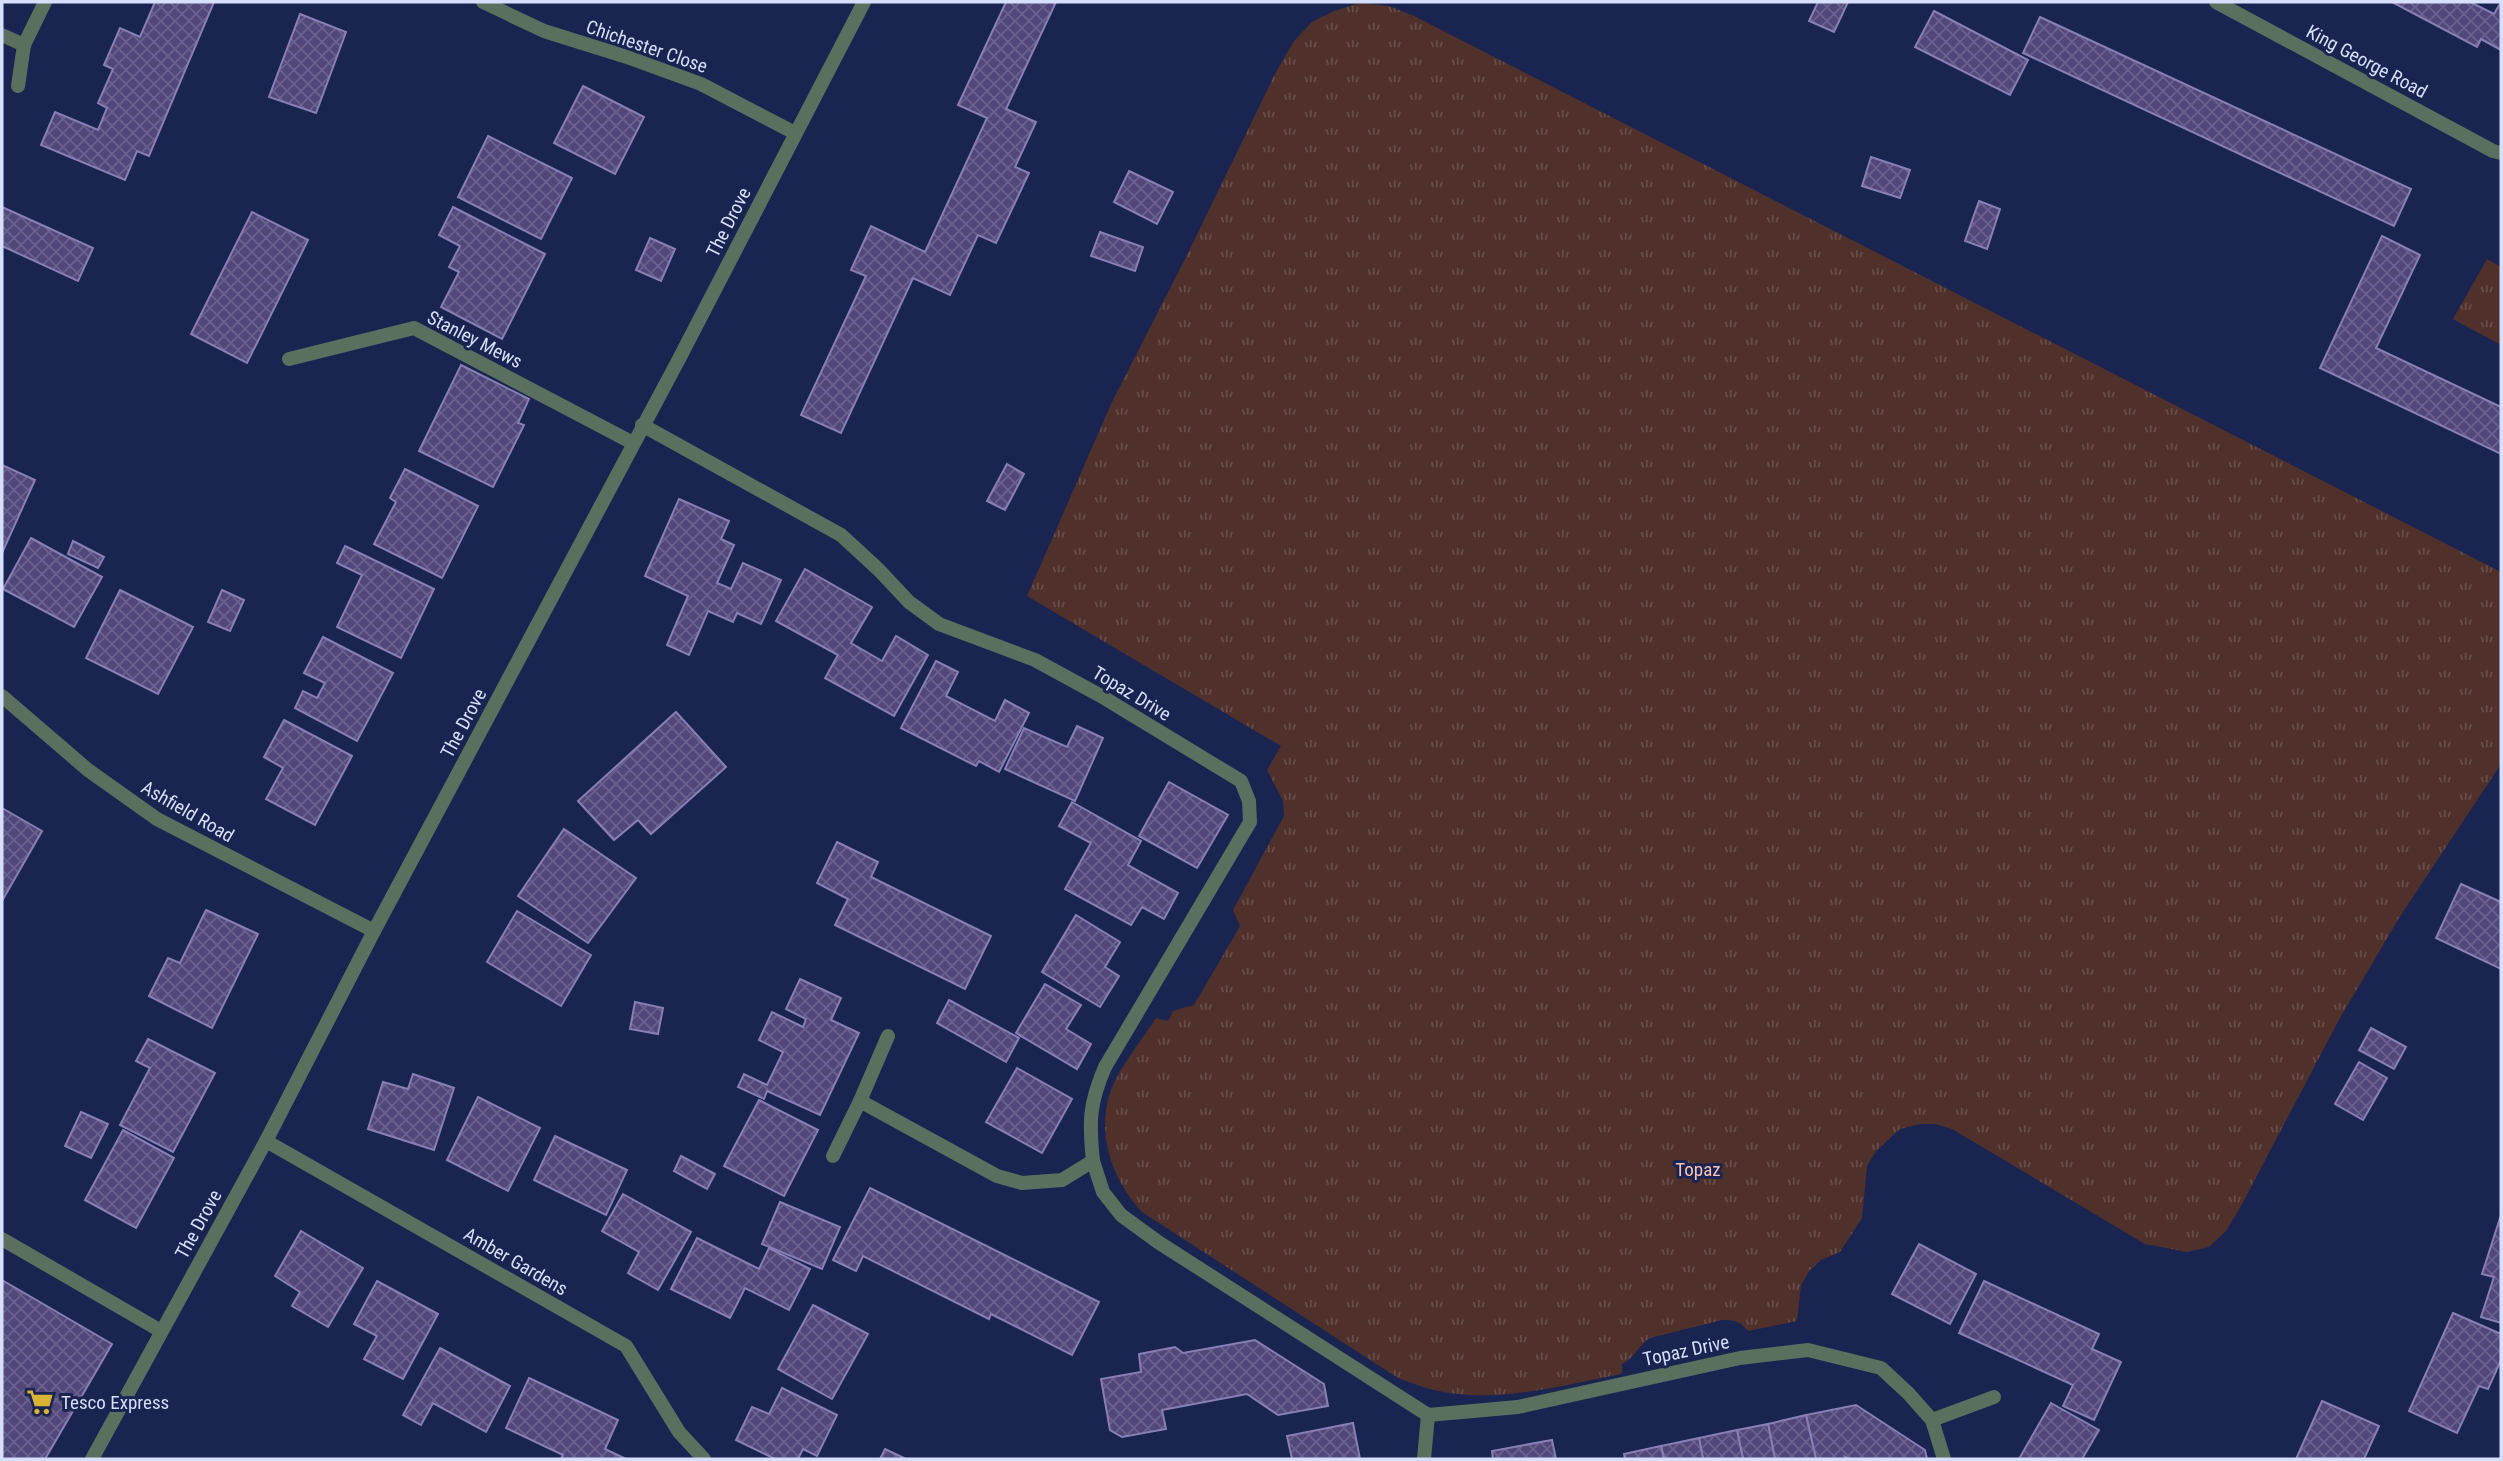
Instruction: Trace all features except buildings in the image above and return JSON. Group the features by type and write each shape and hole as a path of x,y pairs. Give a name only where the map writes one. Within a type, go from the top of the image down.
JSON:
{"street":[{"path":"18,86 24,45 45,2"},
{"name":"Chichester Close","path":"484,2 544,31 701,84 796,133"},
{"name":"The Drove","path":"92,1459 266,1141 374,931 679,359 864,2"},
{"name":"King George Road","path":"2216,2 2501,153"},
{"path":"2,35 24,45"},
{"name":"Stanley Mews","path":"289,359 414,328 633,443"},
{"name":"Topaz Drive","path":"642,425 841,535 909,602 939,624 1035,660 1101,696 1241,781 1249,802 1250,822 1105,1067 1093,1095 1089,1126 1093,1161 1103,1192 1121,1215 1158,1242 1428,1415 1518,1407 1740,1358 1808,1350 1881,1368 1932,1420 1944,1459"},
{"name":"Ashfield Road","path":"2,696 88,770 157,819 374,931"},
{"path":"833,1156 888,1036"},
{"path":"860,1101 997,1176 1021,1183 1062,1180 1093,1161"},
{"name":"Amber Gardens","path":"266,1141 626,1346 680,1432 704,1459"},
{"path":"2,1239 161,1331"},
{"path":"1932,1420 1994,1397"},
{"path":"1424,1459 1428,1415"}],"green space":[{"name":"Topaz","path":"1360,3 1389,6 1414,16 2501,572 2501,764 2399,918 2340,1018 2241,1206 2226,1231 2209,1247 2187,1252 2145,1244 1952,1129 1936,1124 1920,1124 1900,1129 1876,1151 1867,1166 1862,1218 1840,1252 1821,1260 1810,1270 1801,1285 1797,1321 1748,1331 1736,1322 1722,1320 1650,1338 1622,1364 1622,1374 1528,1392 1457,1394 1434,1390 1398,1378 1142,1212 1130,1198 1113,1166 1108,1148 1105,1130 1110,1095 1121,1070 1156,1018 1168,1021 1173,1011 1194,1005 1240,926 1233,910 1284,816 1283,801 1267,770 1281,746 1027,596 1112,402 1275,74 1294,41 1312,22 1334,11"},
{"path":"2487,259 2501,267 2501,345 2453,319"}],"place":[{"name":"Tesco Express","path":"40,1402"}]}
